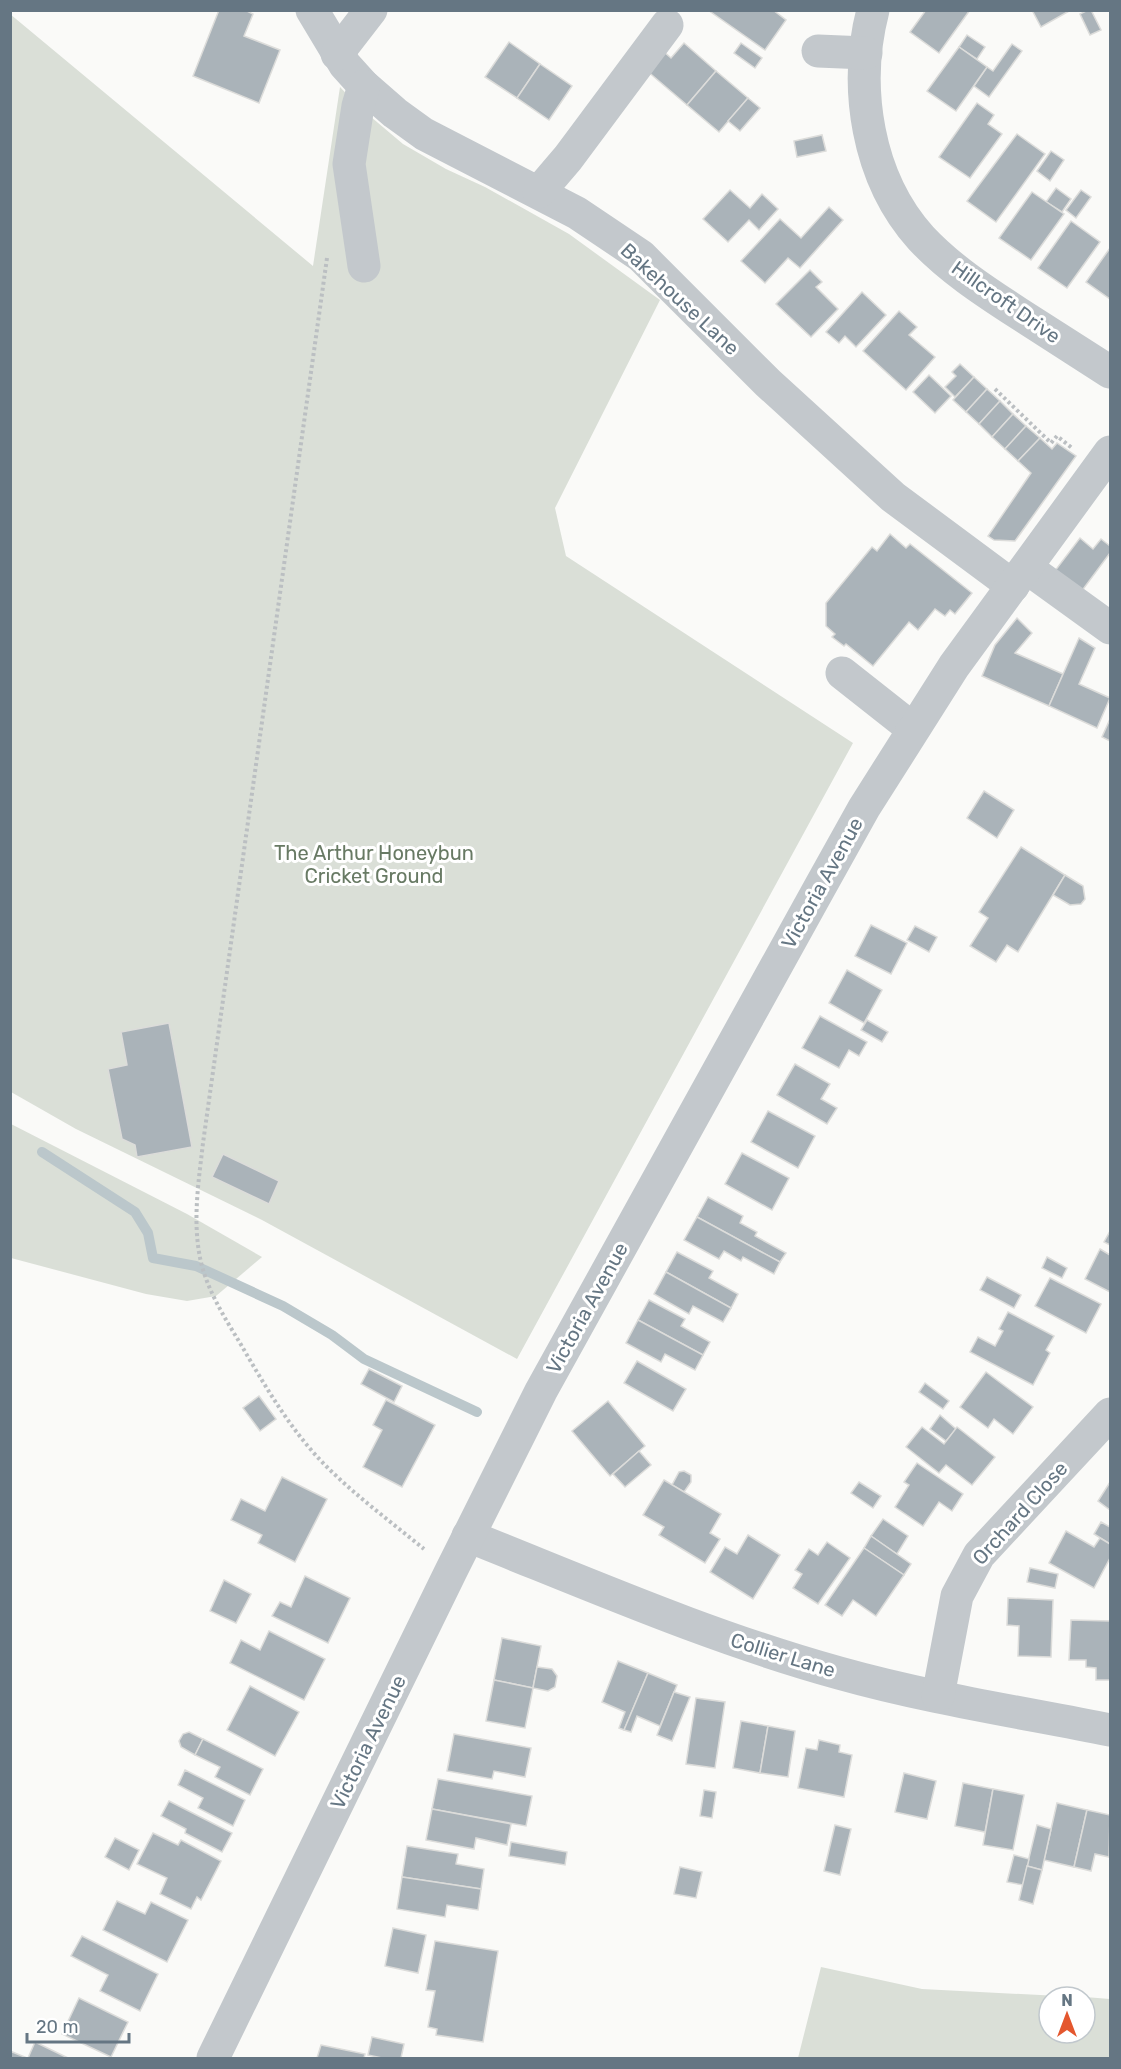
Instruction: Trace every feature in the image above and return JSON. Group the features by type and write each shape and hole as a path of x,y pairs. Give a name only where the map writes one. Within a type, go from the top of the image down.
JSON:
{"street":[{"name":"Bakehouse Lane","path":"312,10 337,54 364,86 423,134 577,213 641,256 768,383 893,497 1020,577 1110,628"},
{"path":"337,54 371,10"},
{"name":"Hillcroft Drive","path":"873,10 868,29 866,53 865,92 868,127 876,158 905,217 921,238 978,287 1110,372"},
{"path":"539,192 568,158 667,25"},
{"path":"818,51 866,53"},
{"path":"364,86 358,106 349,164 364,266"},
{"name":"Victoria Avenue","path":"213,2058 541,1391 674,1147 864,808 912,729 954,666 1105,460"},
{"path":"842,673 912,729"},
{"name":"Orchard Close","path":"938,1696 957,1596 979,1555 1110,1414"},
{"name":"Collier Lane","path":"468,1536 699,1628 840,1674 1110,1730"}],"path":[{"path":"328,247 197,1188 199,1252 206,1280 273,1400 326,1466 451,1571"},
{"path":"995,389 1051,442 1057,436 1105,460"}],"green space":[{"name":"The Arthur Honeybun Cricket Ground","path":"10,14 313,266 340,87 358,106 403,144 569,234 660,300 555,508 566,556 853,743 517,1359 262,1220 76,1129 11,1092"},
{"path":"11,1124 187,1214 262,1257 216,1296 187,1301 146,1294 11,1258"},
{"path":"821,1967 922,1989 1037,1995 1037,2045 1097,2045 1097,1998 1110,1999 1110,2058 798,2058"}],"building":[{"path":"219,10 245,10 253,14 244,36 280,50 259,103 193,76"},
{"path":"708,10 773,10 786,20 765,50"},
{"path":"926,10 970,10 939,53 910,32"},
{"path":"1032,10 1071,10 1041,27"},
{"path":"1091,10 1101,30 1090,35 1080,14"},
{"path":"967,35 985,47 977,59 959,47"},
{"path":"509,42 540,64 517,98 485,77"},
{"path":"684,43 716,71 687,105 646,70 663,51 671,58"},
{"path":"741,43 762,58 755,68 734,53"},
{"path":"1012,44 1022,51 989,97 974,86 987,67 993,71"},
{"path":"959,47 987,67 956,111 927,91"},
{"path":"540,64 572,86 549,120 517,98"},
{"path":"716,71 748,98 719,132 687,105"},
{"path":"748,98 760,108 740,131 728,121"},
{"path":"977,103 994,115 988,124 1002,134 970,178 939,157"},
{"path":"1017,134 1045,154 996,222 967,201"},
{"path":"822,135 826,151 797,157 794,141"},
{"path":"1051,151 1064,160 1050,181 1037,171"},
{"path":"1056,188 1071,199 1062,212 1046,202"},
{"path":"730,190 750,208 762,194 778,209 759,230 749,220 728,242 703,219"},
{"path":"1081,190 1091,197 1076,218 1066,210"},
{"path":"1032,192 1064,214 1031,260 999,238"},
{"path":"829,207 843,220 800,268 788,258 765,283 741,261 780,219 801,238"},
{"path":"1071,221 1100,242 1067,288 1038,268"},
{"path":"1110,248 1110,299 1086,282"},
{"path":"810,270 822,282 816,287 838,309 811,337 776,304"},
{"path":"862,292 886,315 856,347 845,336 839,343 826,332"},
{"path":"899,311 917,327 909,335 935,357 906,390 863,351"},
{"path":"960,364 974,377 955,397 945,387 956,376 952,372"},
{"path":"929,375 951,396 935,413 913,392"},
{"path":"974,377 987,389 966,412 953,400"},
{"path":"987,389 1000,401 979,424 966,412"},
{"path":"1000,401 1013,414 992,437 979,424"},
{"path":"1013,414 1026,426 1005,449 992,437"},
{"path":"1026,426 1040,438 1018,461 1005,449"},
{"path":"1040,438 1052,449 1057,443 1076,456 1015,541 994,540 988,536 1031,473 1018,461"},
{"path":"890,534 906,548 910,544 972,593 955,614 950,610 945,616 935,609 918,630 909,622 873,666 846,644 844,646 832,637 835,634 826,626 826,603 872,547 877,551"},
{"path":"1080,538 1093,549 1101,539 1110,546 1110,553 1078,596 1051,576"},
{"path":"1017,618 1032,633 1015,653 1063,674 1049,706 982,676 995,645"},
{"path":"1079,638 1095,648 1079,684 1110,698 1097,728 1049,706"},
{"path":"1110,719 1110,741 1102,737"},
{"path":"984,791 1014,810 997,838 967,818"},
{"path":"1021,847 1065,875 1018,952 1007,945 996,962 970,946 988,918 979,912"},
{"path":"1065,875 1083,886 1085,899 1081,904 1070,905 1053,895"},
{"path":"871,925 907,943 891,974 855,956"},
{"path":"915,926 937,937 929,952 907,940"},
{"path":"847,970 882,990 864,1023 829,1003"},
{"path":"820,1016 867,1042 859,1056 849,1050 839,1068 802,1048"},
{"path":"867,1020 888,1032 882,1042 861,1030"},
{"path":"169,1023 192,1147 137,1157 135,1145 122,1139 108,1069 127,1065 121,1032"},
{"path":"795,1064 830,1084 821,1099 837,1108 827,1124 777,1095"},
{"path":"768,1111 815,1136 798,1168 751,1142"},
{"path":"742,1153 789,1178 772,1210 725,1184"},
{"path":"223,1154 279,1181 269,1204 212,1177"},
{"path":"708,1197 743,1216 740,1223 757,1232 755,1236 786,1253 780,1262 697,1217"},
{"path":"697,1217 780,1262 774,1274 743,1257 741,1261 724,1251 719,1259 684,1240"},
{"path":"1110,1231 1110,1245 1104,1242"},
{"path":"1100,1249 1110,1255 1110,1292 1085,1279"},
{"path":"677,1252 713,1271 709,1278 738,1294 731,1308 666,1272"},
{"path":"1047,1257 1067,1268 1062,1278 1042,1268"},
{"path":"666,1272 731,1308 723,1322 693,1306 689,1314 654,1294"},
{"path":"987,1277 1021,1295 1014,1308 980,1290"},
{"path":"1050,1278 1101,1304 1086,1333 1035,1306"},
{"path":"649,1300 685,1319 681,1326 710,1342 703,1355 638,1320"},
{"path":"1008,1312 1054,1336 1046,1350 1050,1353 1033,1385 970,1352 978,1337 995,1346 1003,1331 999,1329"},
{"path":"638,1320 703,1355 695,1370 665,1354 661,1362 626,1343"},
{"path":"637,1361 686,1389 673,1411 624,1383"},
{"path":"369,1369 402,1386 394,1402 361,1384"},
{"path":"986,1372 1033,1407 1013,1434 994,1419 988,1428 960,1407"},
{"path":"925,1383 949,1401 943,1409 919,1392"},
{"path":"259,1396 276,1419 260,1431 243,1408"},
{"path":"386,1400 435,1425 402,1487 363,1467 382,1430 373,1425"},
{"path":"608,1401 645,1446 610,1476 572,1431"},
{"path":"940,1415 956,1429 946,1441 930,1429"},
{"path":"922,1427 944,1444 957,1427 995,1457 972,1485 946,1465 939,1473 906,1447"},
{"path":"639,1451 651,1465 625,1487 613,1474"},
{"path":"917,1463 963,1494 952,1511 939,1502 923,1526 895,1507 909,1485 904,1482"},
{"path":"684,1471 691,1475 691,1482 684,1492 672,1485 679,1472"},
{"path":"282,1477 327,1499 295,1562 258,1543 262,1535 231,1520 241,1499 265,1511"},
{"path":"664,1480 721,1514 710,1533 720,1539 705,1563 659,1535 664,1527 643,1515"},
{"path":"859,1482 881,1496 873,1508 851,1493"},
{"path":"1110,1482 1110,1510 1098,1501"},
{"path":"883,1519 908,1536 897,1554 871,1536"},
{"path":"1101,1522 1110,1527 1110,1544 1094,1534"},
{"path":"1066,1531 1094,1547 1100,1538 1110,1544 1110,1558 1094,1588 1049,1563"},
{"path":"748,1535 780,1555 753,1599 710,1572 725,1547 737,1554"},
{"path":"871,1536 911,1564 904,1575 864,1548"},
{"path":"827,1542 850,1558 818,1604 793,1588 802,1574 795,1570 809,1549 818,1555"},
{"path":"864,1548 904,1575 876,1616 853,1600 842,1616 825,1605"},
{"path":"1030,1568 1058,1574 1055,1588 1027,1582"},
{"path":"305,1576 350,1598 328,1643 272,1616 280,1602 291,1607"},
{"path":"224,1580 251,1594 236,1623 210,1611"},
{"path":"1008,1598 1053,1600 1051,1657 1018,1656 1019,1626 1007,1625"},
{"path":"1071,1620 1110,1621 1110,1680 1096,1680 1096,1668 1086,1667 1086,1660 1069,1660"},
{"path":"269,1631 325,1659 304,1700 230,1663 241,1640 260,1650"},
{"path":"502,1638 541,1646 533,1688 494,1680"},
{"path":"618,1661 648,1673 624,1730 619,1728 625,1712 602,1702"},
{"path":"537,1667 552,1669 557,1676 555,1687 548,1691 533,1688"},
{"path":"648,1673 677,1685 660,1726 637,1716 631,1732 624,1730"},
{"path":"494,1680 533,1688 525,1728 486,1721"},
{"path":"250,1686 299,1712 275,1756 227,1730"},
{"path":"674,1692 690,1697 672,1741 657,1735"},
{"path":"696,1698 725,1702 715,1768 686,1764"},
{"path":"741,1721 768,1726 760,1773 733,1768"},
{"path":"768,1726 795,1731 788,1777 760,1773"},
{"path":"189,1732 203,1739 195,1755 181,1747 179,1741 183,1734"},
{"path":"454,1734 531,1748 525,1777 494,1771 492,1779 447,1771"},
{"path":"203,1739 263,1769 250,1795 215,1777 220,1767 195,1755"},
{"path":"819,1740 840,1745 839,1752 852,1755 844,1797 798,1788 806,1748 817,1750"},
{"path":"185,1770 245,1800 233,1826 198,1808 203,1798 178,1785"},
{"path":"904,1773 936,1781 927,1819 895,1812"},
{"path":"438,1779 532,1796 526,1826 432,1809"},
{"path":"963,1783 993,1789 985,1832 955,1826"},
{"path":"993,1789 1024,1795 1013,1850 983,1845"},
{"path":"704,1790 716,1792 712,1818 700,1816"},
{"path":"169,1801 232,1833 222,1852 185,1833 186,1829 161,1816"},
{"path":"1057,1803 1087,1810 1074,1867 1044,1860"},
{"path":"432,1809 511,1824 507,1845 476,1838 474,1849 426,1840"},
{"path":"1087,1810 1110,1815 1109,1857 1095,1854 1091,1871 1074,1867"},
{"path":"835,1825 851,1829 840,1875 824,1871"},
{"path":"1037,1825 1051,1829 1042,1870 1027,1866"},
{"path":"153,1833 178,1845 181,1840 221,1861 201,1900 197,1897 191,1909 160,1894 167,1878 137,1864"},
{"path":"115,1838 139,1850 129,1870 105,1857"},
{"path":"511,1842 567,1852 565,1865 509,1856"},
{"path":"407,1846 458,1854 456,1864 484,1869 481,1889 402,1877"},
{"path":"1014,1855 1029,1859 1023,1885 1007,1882"},
{"path":"1027,1866 1042,1870 1033,1904 1019,1900"},
{"path":"680,1867 702,1872 696,1898 674,1894"},
{"path":"402,1877 481,1889 478,1910 447,1905 445,1917 397,1909"},
{"path":"117,1901 145,1914 151,1902 188,1920 167,1962 103,1930"},
{"path":"393,1928 426,1935 418,1973 385,1966"},
{"path":"82,1936 158,1974 140,2011 100,1991 108,1975 71,1956"},
{"path":"435,1941 498,1951 483,2042 436,2035 437,2029 428,2027 435,1991 426,1990"},
{"path":"79,1998 128,2022 111,2057 62,2034"},
{"path":"372,2037 404,2044 401,2058 368,2055"},
{"path":"35,2042 68,2058 28,2058"},
{"path":"321,2045 365,2054 364,2058 317,2058"},
{"path":"10,2051 27,2058 10,2058"}],"waterway":[{"path":"42,1152 135,1212 148,1233 153,1258 196,1266 283,1306 332,1335 364,1359 477,1412"}]}
